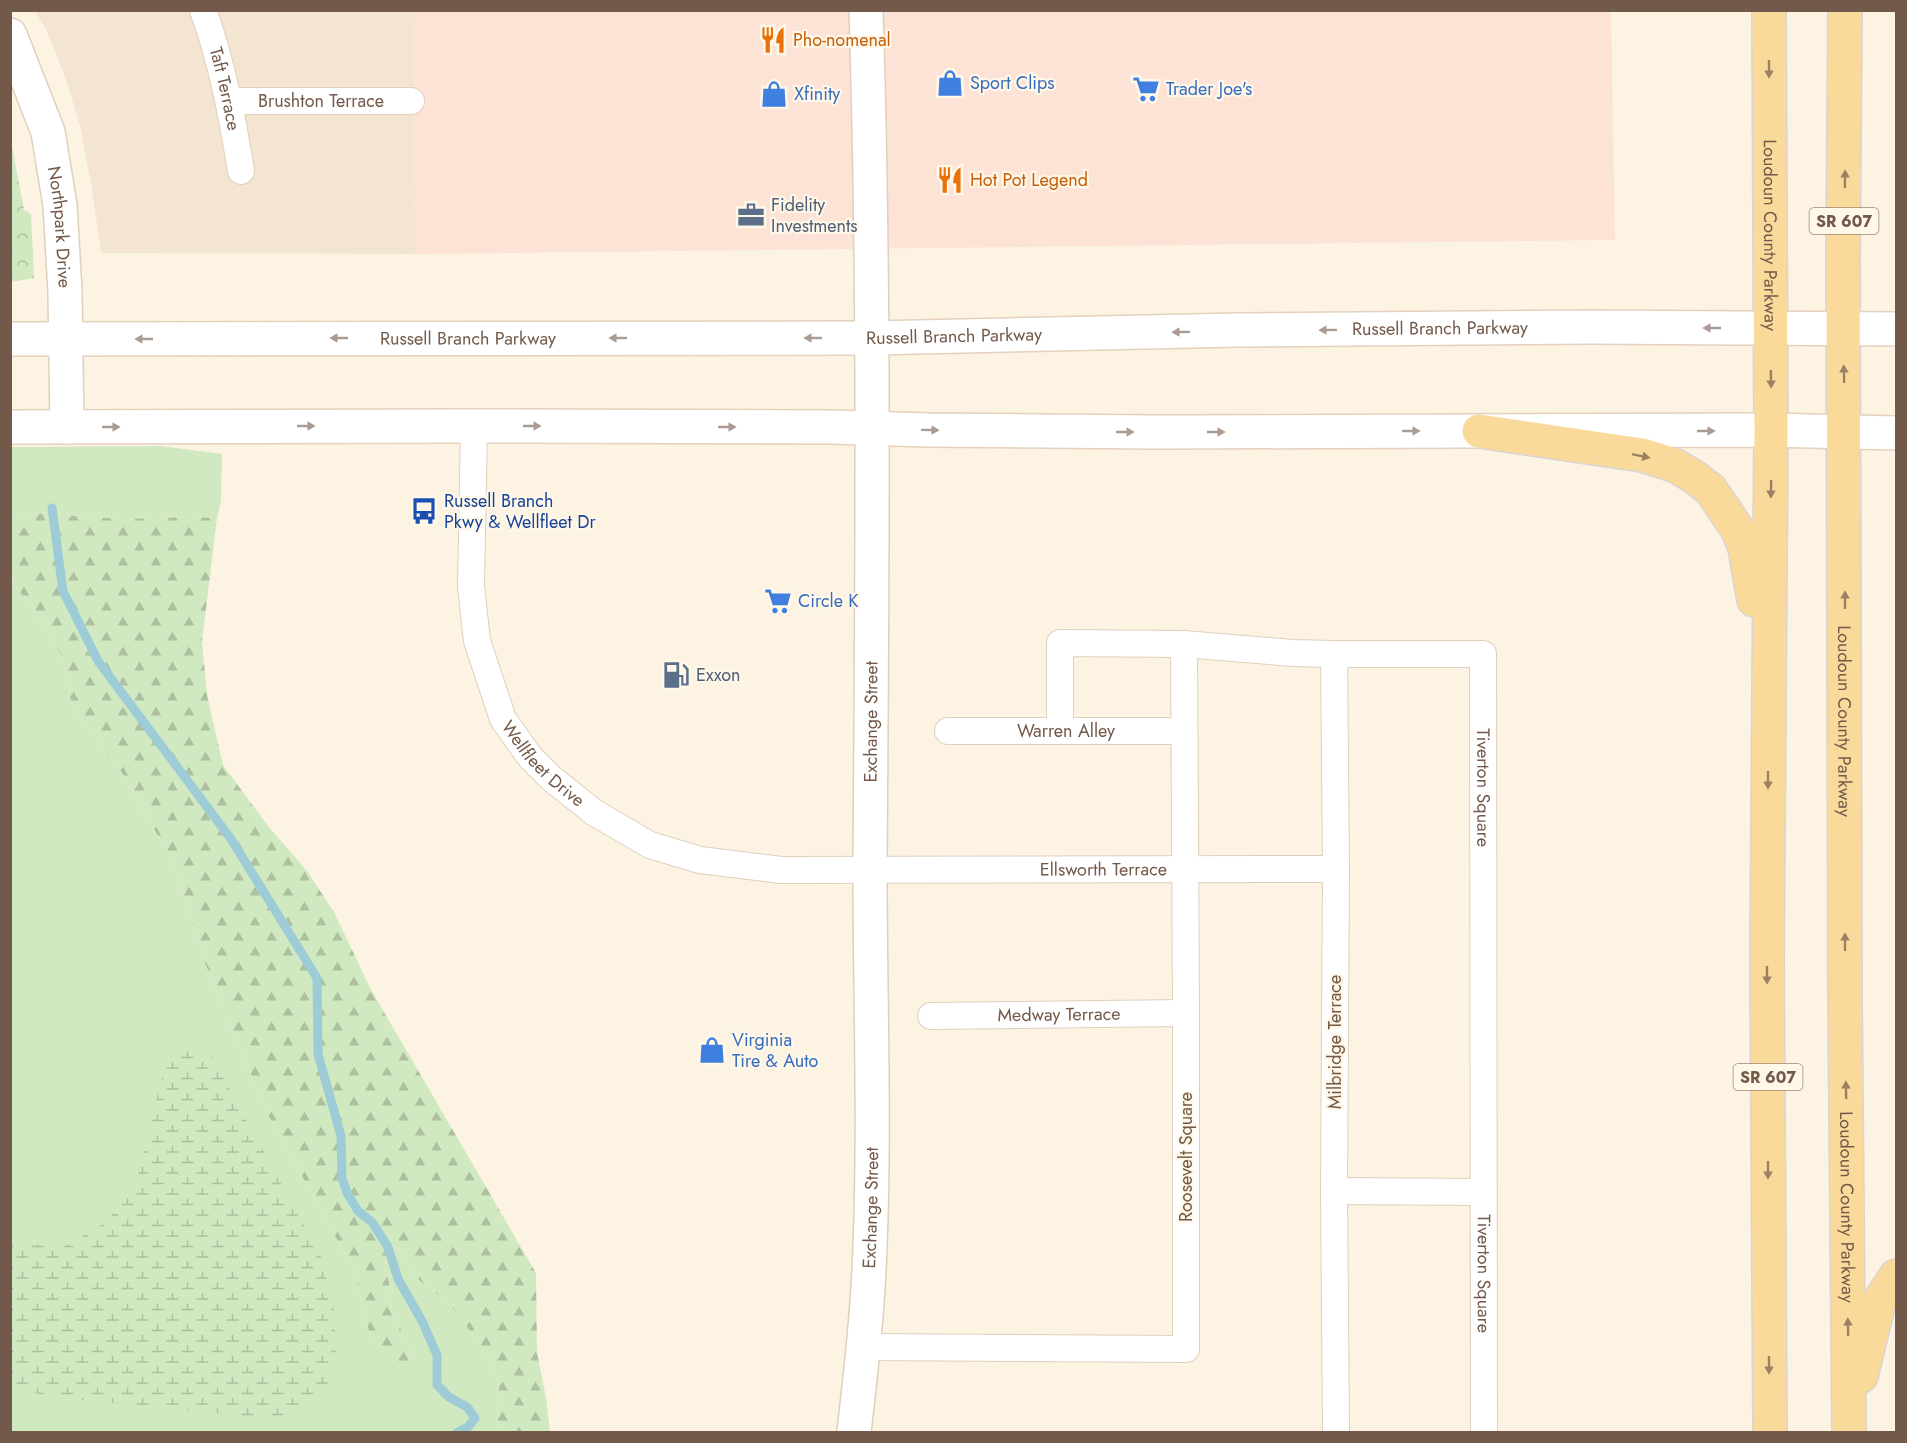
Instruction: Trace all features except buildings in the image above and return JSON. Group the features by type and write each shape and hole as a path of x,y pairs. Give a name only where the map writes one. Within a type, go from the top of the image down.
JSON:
{"main road":[{"name":"Exchange Street","path":"854,1432 864,1347 872,1182 870,870 872,338 866,10"},
{"name":"Loudoun County Parkway","path":"1769,10 1770,1432"},
{"name":"Loudoun County Parkway","path":"1845,10 1845,1012 1850,1430"},
{"name":"Northpark Drive","path":"10,35 48,132 60,205 67,427"},
{"name":"Russell Branch Parkway","path":"10,339 872,338 1263,330 1592,327 1896,329"},
{"path":"10,427 474,426 1157,432 1771,430 1896,433"},
{"path":"1479,431 1642,455 1674,465 1711,490 1738,530 1745,548 1751,577 1768,721"},
{"path":"1850,1430 1879,1302 1896,1276"}],"street":[{"name":"Taft Terrace","path":"203,10 229,101 241,171"},
{"name":"Brushton Terrace","path":"229,101 411,100"},
{"name":"Wellfleet Drive","path":"474,426 471,586 477,641 502,719 530,757 552,779 595,813 650,845 700,860 727,864 780,870 870,870"},
{"name":"Tiverton Square","path":"1060,731 1060,643 1184,644 1293,653 1484,654 1484,1432"},
{"name":"Roosevelt Square","path":"864,1347 1186,1349 1184,644"},
{"name":"Milbridge Terrace","path":"1334,654 1336,1430"},
{"name":"Warren Alley","path":"948,731 1184,731"},
{"name":"Ellsworth Terrace","path":"870,870 1336,869"},
{"name":"Medway Terrace","path":"931,1016 1186,1013"},
{"path":"1334,1191 1483,1192"}],"shaded area":[{"path":"35,11 414,11 415,254 101,253 80,126 67,82 46,29"},
{"path":"414,11 1611,11 1615,240 415,254"}],"green space":[{"path":"11,141 24,210 31,214 34,278 11,282"},
{"path":"161,446 222,454 221,501 217,518 123,519 17,512 11,516 11,447"},
{"path":"16,512 123,519 217,518 202,641 207,695 223,765 268,826 307,871 334,912 370,988 536,1273 537,1352 550,1432 497,1432 499,1386 489,1357 450,1304 419,1280 398,1246 385,1247 392,1310 417,1365 399,1377 371,1340 355,1272 265,1109 205,963 176,869 127,780 72,706 62,656 36,613 15,586 11,571 10,516"},
{"path":"10,571 15,586 36,613 62,656 72,706 127,780 176,869 205,963 265,1109 355,1272 371,1340 417,1365 392,1310 385,1247 398,1246 419,1280 450,1304 489,1357 499,1386 497,1432 11,1432"},
{"path":"182,1049 211,1055 322,1259 334,1309 336,1360 323,1396 274,1419 62,1398 11,1389 11,1239 60,1249 105,1223 135,1187 163,1072"}],"waterway":[{"path":"52,508 63,591 98,661 231,839 317,978 318,1054 341,1136 342,1178 347,1193 358,1211 372,1222 388,1247 398,1279 422,1321 437,1355 437,1385 449,1397 467,1407 475,1418 468,1427 458,1432"}],"place":[{"name":"Pho-nomenal","path":"773,40"},
{"name":"Sport Clips","path":"950,83"},
{"name":"Trader Joe's","path":"1146,89"},
{"name":"Xfinity","path":"774,94"},
{"name":"Hot Pot Legend","path":"950,180"},
{"name":"Fidelity Investments","path":"751,215"},
{"name":"Russell Branch Pkwy & Wellfleet Dr","path":"424,511"},
{"name":"Circle K","path":"778,601"},
{"name":"Exxon","path":"676,675"},
{"name":"Virginia Tire & Auto","path":"712,1050"}]}
